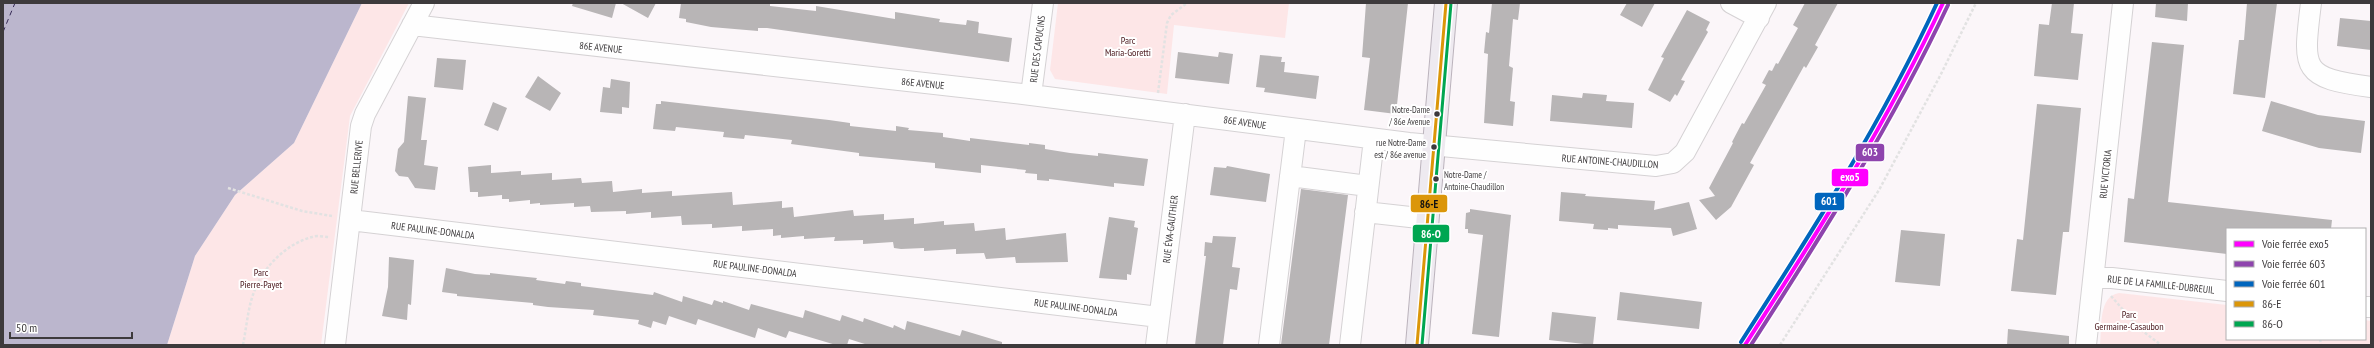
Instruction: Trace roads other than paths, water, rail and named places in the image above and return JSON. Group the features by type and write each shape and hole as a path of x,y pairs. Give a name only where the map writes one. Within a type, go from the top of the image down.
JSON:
{"main road":[{"path":"1417,345 1446,3"}],"street":[{"name":"RUE BELLERIVE","path":"335,345 363,120 424,3"},
{"name":"RUE DES CAPUCINS","path":"1031,95 1042,3"},
{"path":"1731,3 1762,10"},
{"name":"RUE VICTORIA","path":"2086,345 2123,3"},
{"path":"2311,3 2306,52 2308,63 2313,70 2329,80 2371,87"},
{"name":"RUE ANTOINE-CHAUDILLON","path":"1434,145 1646,166 1673,163 1685,152 1692,141 1762,10"},
{"name":"86E AVENUE","path":"412,25 1031,95 1434,145"},
{"name":"RUE ÉVA-GAUTHIER","path":"1156,345 1185,114"},
{"path":"1269,345 1296,129"},
{"path":"1350,345 1374,138"},
{"path":"1290,176 1368,186"},
{"path":"1365,212 1428,219"},
{"name":"RUE PAULINE-DONALDA","path":"349,229 1159,317"},
{"name":"RUE DE LA FAMILLE-DUBREUIL","path":"2094,276 2226,291"}],"rail line":[{"name":"601","path":"1741,342 1820,218 1870,134 1916,47 1937,3"},
{"name":"exo5","path":"1745,345 1825,220 1875,135 1943,3"},
{"name":"603","path":"1751,345 1830,220 1880,136 1904,93 1948,5"}],"place":[{"name":"Notre-Dame / 86e Avenue","path":"1437,114"},
{"name":"rue Notre-Dame est / 86e avenue","path":"1434,147"},
{"name":"Notre-Dame / Antoine-Chaudillon","path":"1436,179"}],"park label":[{"name":"Parc Maria-Goretti","path":"1128,46"},
{"name":"Parc Pierre-Payet","path":"261,278"},
{"name":"Parc Germaine-Casaubon","path":"2129,320"}]}
